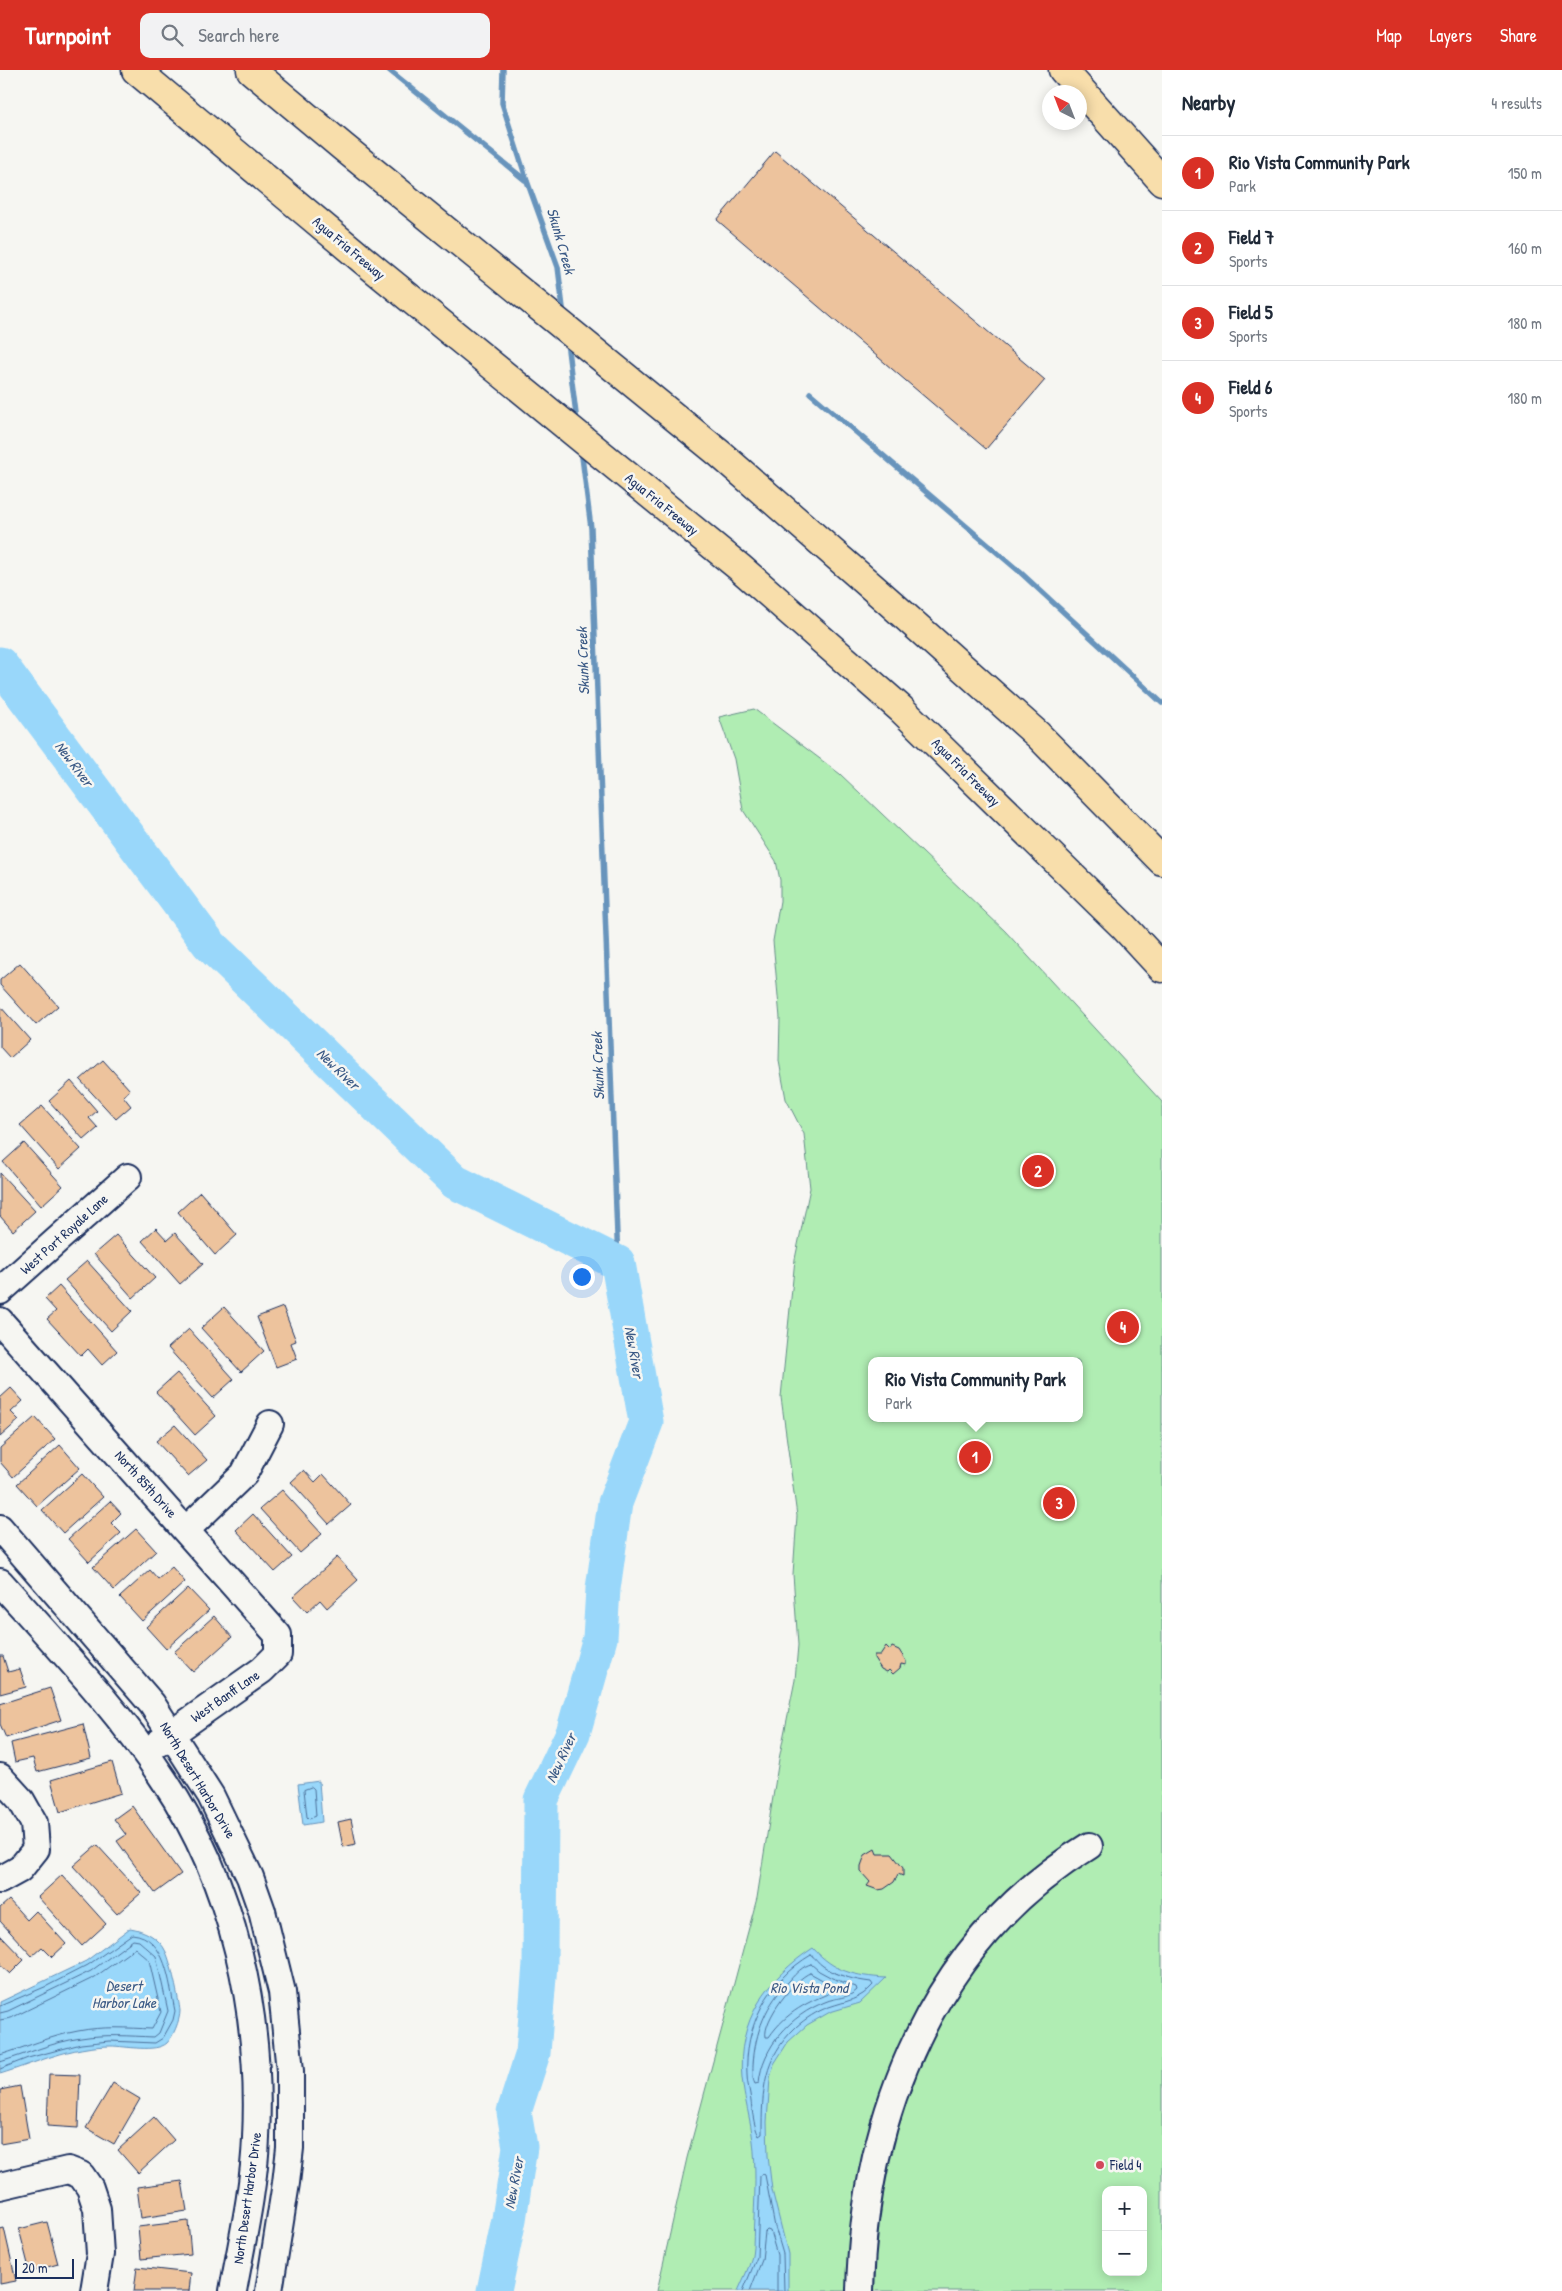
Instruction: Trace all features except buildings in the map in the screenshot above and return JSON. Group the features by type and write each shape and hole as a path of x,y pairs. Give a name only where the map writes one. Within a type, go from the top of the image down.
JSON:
{"main road":[{"name":"Agua Fria Freeway","path":"136,70 362,259 739,567 902,709 1117,920 1162,968"},
{"path":"251,70 720,454 1038,735 1162,861"},
{"path":"1064,70 1162,181"}],"street":[{"name":"West Port Royale Lane","path":"0,1290 128,1176"},
{"name":"North 85th Drive","path":"0,1321 278,1635 278,1654"},
{"path":"186,1530 244,1474 270,1424"},
{"name":"North Desert Harbor Drive","path":"0,1528 152,1704 172,1733 211,1796 240,1853 262,1911 282,1992 290,2071 290,2148 269,2291"},
{"name":"North Desert Harbor Drive","path":"0,1582 83,1676 145,1752 183,1811 215,1881 231,1925 252,2018 257,2089 256,2140 233,2291"},
{"name":"West Banff Lane","path":"145,1752 262,1670 278,1654"},
{"path":"0,1776 22,1800 34,1823 36,1849 20,1869 0,1880"},
{"path":"860,2291 864,2216 874,2160 891,2099 920,2031 974,1948 1007,1911 1054,1871 1090,1846"},
{"path":"0,2186 68,2170 82,2175 90,2188 97,2209 100,2254 94,2291"}],"green space":[{"path":"754,709 840,774 1005,931 1162,1102 1162,2291 657,2291 687,2158 757,1898 779,1759 795,1680 798,1645 793,1574 797,1516 781,1397 795,1259 810,1188 804,1134 786,1099 779,1061 780,1018 773,941 780,901 780,880 776,861 743,810 734,759 719,717"}],"water":[{"path":"319,1781 322,1822 303,1825 298,1784"},
{"name":"Desert Harbor Lake","path":"130,1928 146,1933 156,1939 168,1957 180,2011 176,2028 167,2043 156,2048 111,2046 82,2049 0,2074 0,2002 86,1961"},
{"name":"Rio Vista Pond","path":"813,1948 837,1968 864,1976 886,1978 860,2003 830,2012 807,2025 788,2042 774,2064 770,2078 767,2122 768,2156 772,2190 788,2254 788,2291 738,2291 752,2256 755,2199 753,2141 742,2078 741,2058 744,2038 758,2003 769,1987 782,1973"}],"waterway":[{"path":"389,70 525,180"},
{"name":"Skunk Creek","path":"503,70 502,103 527,181 558,267 564,316"},
{"name":"Skunk Creek","path":"567,342 577,422"},
{"path":"810,393 1020,572 1162,703"},
{"name":"Skunk Creek","path":"581,449 591,528 618,1263"},
{"name":"New River","path":"0,664 209,944 455,1182 618,1263 646,1422 615,1503 603,1589 600,1638 573,1733 541,1800 540,1964 533,2053 514,2112 520,2147 509,2219 494,2291"}],"place":[{"name":"Field 7","path":"1038,1171"},
{"name":"Field 6","path":"1123,1327"},
{"name":"Rio Vista Community Park","path":"975,1457"},
{"name":"Field 5","path":"1059,1503"},
{"name":"Field 4","path":"1100,2165"}]}
